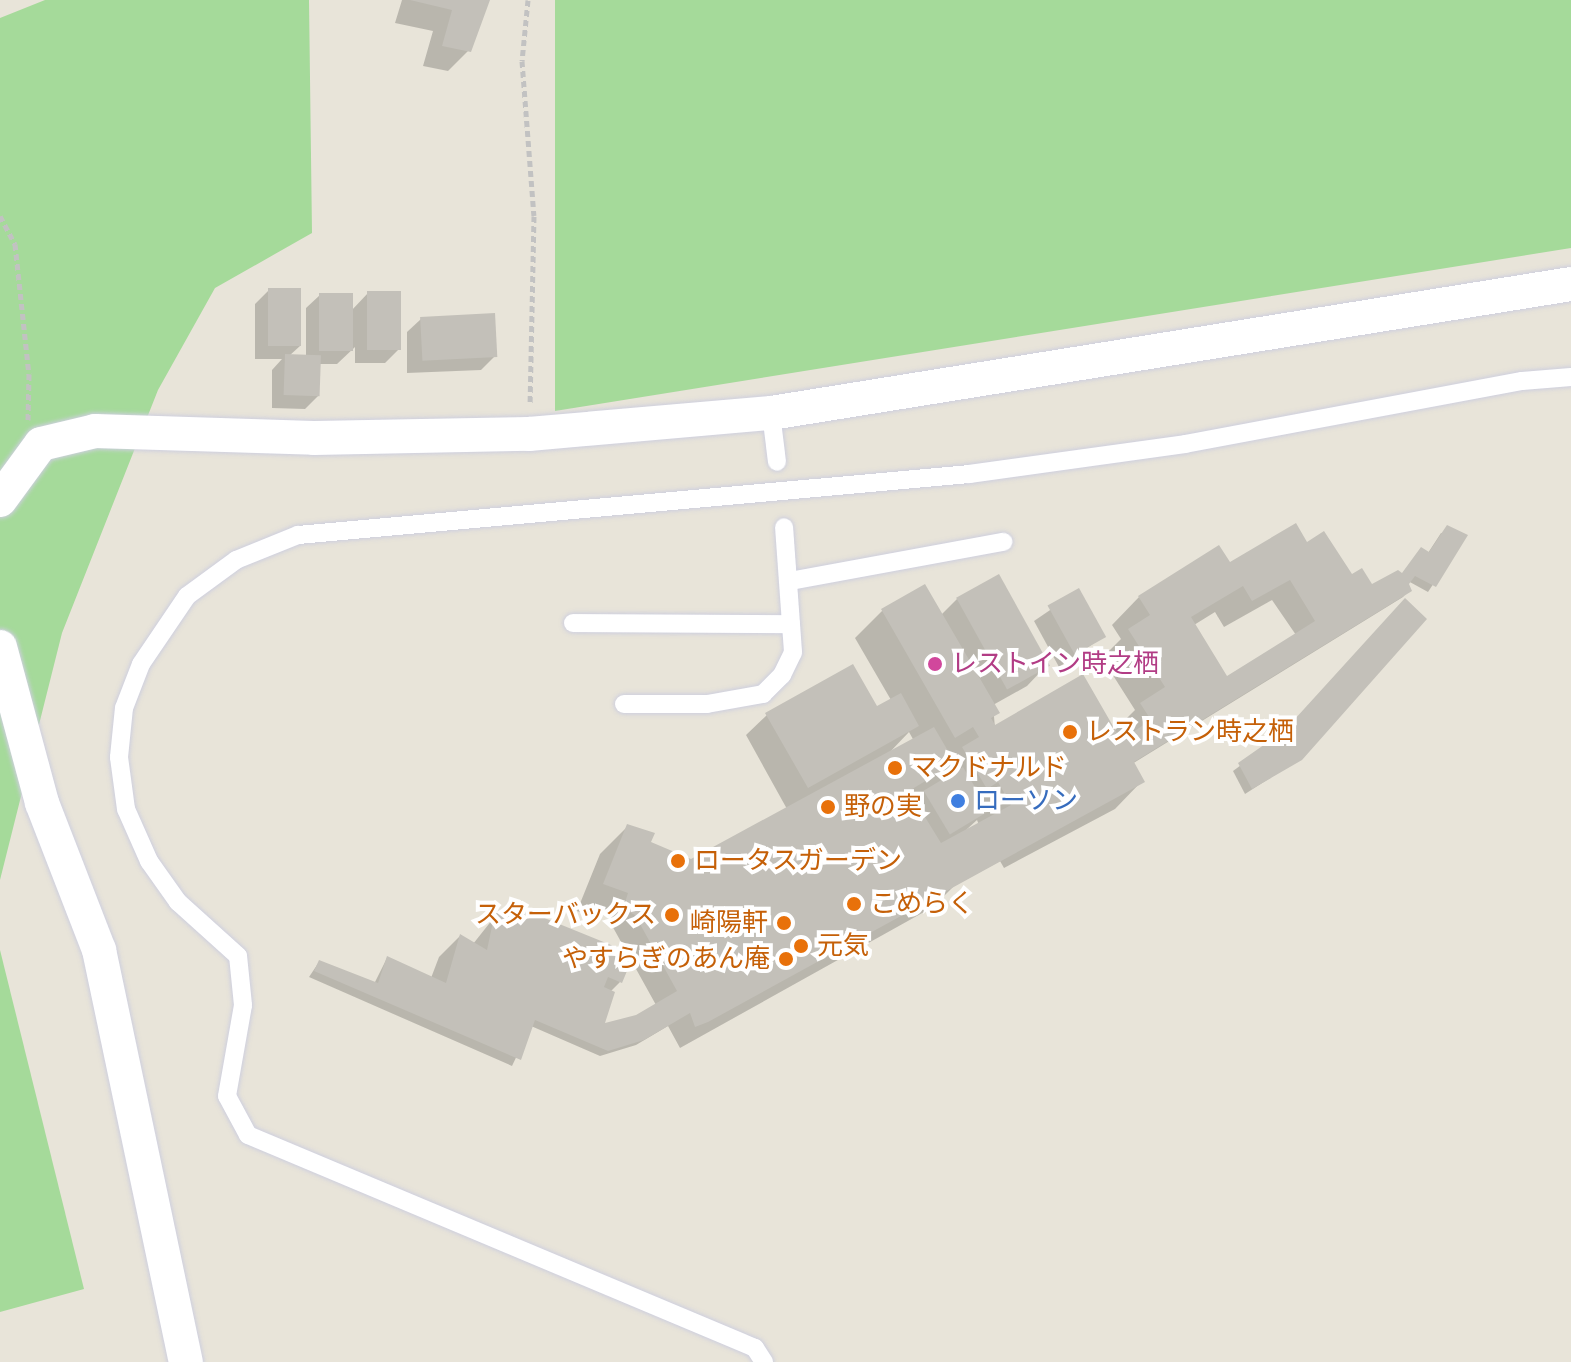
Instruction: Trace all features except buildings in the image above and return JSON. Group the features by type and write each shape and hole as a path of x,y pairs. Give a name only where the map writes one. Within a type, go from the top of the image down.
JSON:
{"street":[{"path":"0,500 28,457 41,444 95,431 314,438 529,434 771,413 1571,284"},
{"path":"0,647 42,803 99,950 186,1362"}],"lane":[{"path":"764,1362 755,1348 248,1135 227,1096 243,1005 238,956 178,902 149,861 126,809 119,757 124,708 141,664 187,596 236,560 298,535 969,474 1185,444 1522,381 1571,377"},
{"path":"771,413 777,462"},
{"path":"624,704 707,704 763,694 782,675 793,652 784,527"},
{"path":"790,581 1003,542"},
{"path":"573,623 791,624"}],"path":[{"path":"528,0 522,61 534,216 529,434"},
{"path":"0,216 15,244 29,374 28,457"}],"green space":[{"path":"45,0 309,0 312,233 215,288 158,390 62,633 0,880 0,18"},
{"path":"555,0 1571,0 1571,248 555,411"},
{"path":"0,950 84,1289 0,1312"}],"place":[{"name":"レストイン時之栖","path":"935,664"},
{"name":"レストラン時之栖","path":"1070,732"},
{"name":"マクドナルド","path":"895,768"},
{"name":"ローソン","path":"958,801"},
{"name":"野の実","path":"828,807"},
{"name":"ロータスガーデン","path":"678,861"},
{"name":"こめらく","path":"854,904"},
{"name":"スターバックス","path":"672,915"},
{"name":"崎陽軒","path":"784,923"},
{"name":"元気","path":"801,946"},
{"name":"やすらぎのあん庵","path":"786,959"}]}
